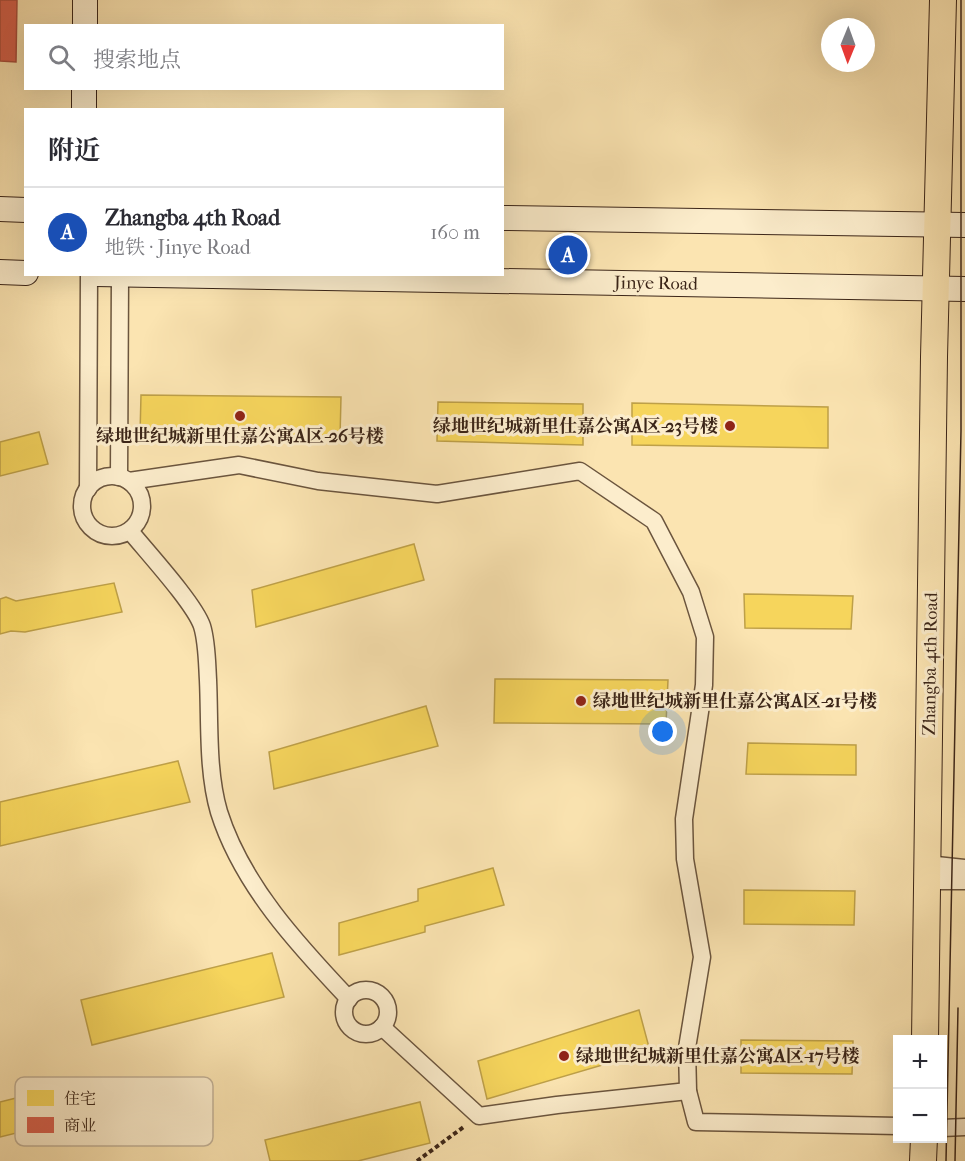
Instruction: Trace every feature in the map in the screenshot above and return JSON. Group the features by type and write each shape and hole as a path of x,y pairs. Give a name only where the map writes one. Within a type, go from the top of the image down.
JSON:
{"main road":[{"path":"85,0 85,24"},
{"path":"938,224 943,0"},
{"path":"84,90 84,108"},
{"path":"0,209 24,210"},
{"path":"504,218 965,225"},
{"name":"Zhangba 4th Road","path":"925,1035 938,224"},
{"path":"0,272 24,273"},
{"name":"Jinye Road","path":"178,276 965,289"},
{"path":"923,1161 924,1143"}],"street":[{"path":"88,276 88,489"},
{"path":"120,276 124,479 141,498 142,513 130,531 114,537 94,531 86,522 82,512 82,501 88,489 98,480 124,479 239,465 318,481 437,494 580,471 654,521 691,592 705,638 704,685 684,819 685,859 702,957 687,1048 688,1091 696,1122 893,1126"},
{"path":"130,531 190,607 201,625 207,659 212,768 219,812 242,862 269,906 295,939 349,999"},
{"path":"926,872 965,868"},
{"path":"926,872 965,881"},
{"path":"368,990 381,995 388,1007 386,1021 382,1027 369,1033 355,1030 350,1026 345,1012 349,999 360,991 368,990"},
{"path":"382,1027 479,1116 688,1091"},
{"path":"947,1128 965,1127"}],"path":[{"path":"417,1161 479,1116"}],"building: 住宅":[{"name":"绿地世纪城新里仕嘉公寓A区-26号楼","path":"141,395 341,397 340,438 140,435"},
{"path":"438,402 583,404 583,445 437,441"},
{"name":"绿地世纪城新里仕嘉公寓A区-23号楼","path":"632,403 828,407 828,448 632,445"},
{"path":"39,432 48,464 0,476 0,442"},
{"path":"414,544 424,580 256,627 252,590"},
{"path":"114,583 122,612 25,632 11,631 0,634 0,599 6,597 16,601"},
{"path":"744,594 853,596 851,629 745,628"},
{"name":"绿地世纪城新里仕嘉公寓A区-21号楼","path":"495,679 668,680 666,724 494,723"},
{"path":"426,706 438,746 274,789 269,752"},
{"path":"748,743 856,745 856,775 746,774"},
{"path":"178,761 190,802 0,846 0,802"},
{"path":"493,868 504,905 425,926 425,932 339,955 339,923 418,901 418,889"},
{"path":"744,890 855,891 854,925 744,924"},
{"path":"272,953 284,997 92,1045 81,1000"},
{"name":"绿地世纪城新里仕嘉公寓A区-17号楼","path":"639,1010 650,1051 487,1099 478,1061"},
{"path":"741,1040 853,1041 852,1074 741,1073"},
{"path":"15,1098 15,1133 0,1137 0,1102"},
{"path":"420,1102 430,1143 358,1161 270,1161 265,1140"}],"building: 商业":[{"path":"0,0 17,0 16,62 0,61"}],"tram line":[{"path":"946,1161 961,431 961,0"},
{"path":"955,1161 958,1008"}],"place":[{"name":"Zhangba 4th Road","path":"568,255"},
{"name":"绿地世纪城新里仕嘉公寓A区-26号楼","path":"240,416"},
{"name":"绿地世纪城新里仕嘉公寓A区-23号楼","path":"730,426"},
{"name":"绿地世纪城新里仕嘉公寓A区-21号楼","path":"581,701"},
{"name":"绿地世纪城新里仕嘉公寓A区-17号楼","path":"564,1056"}]}
